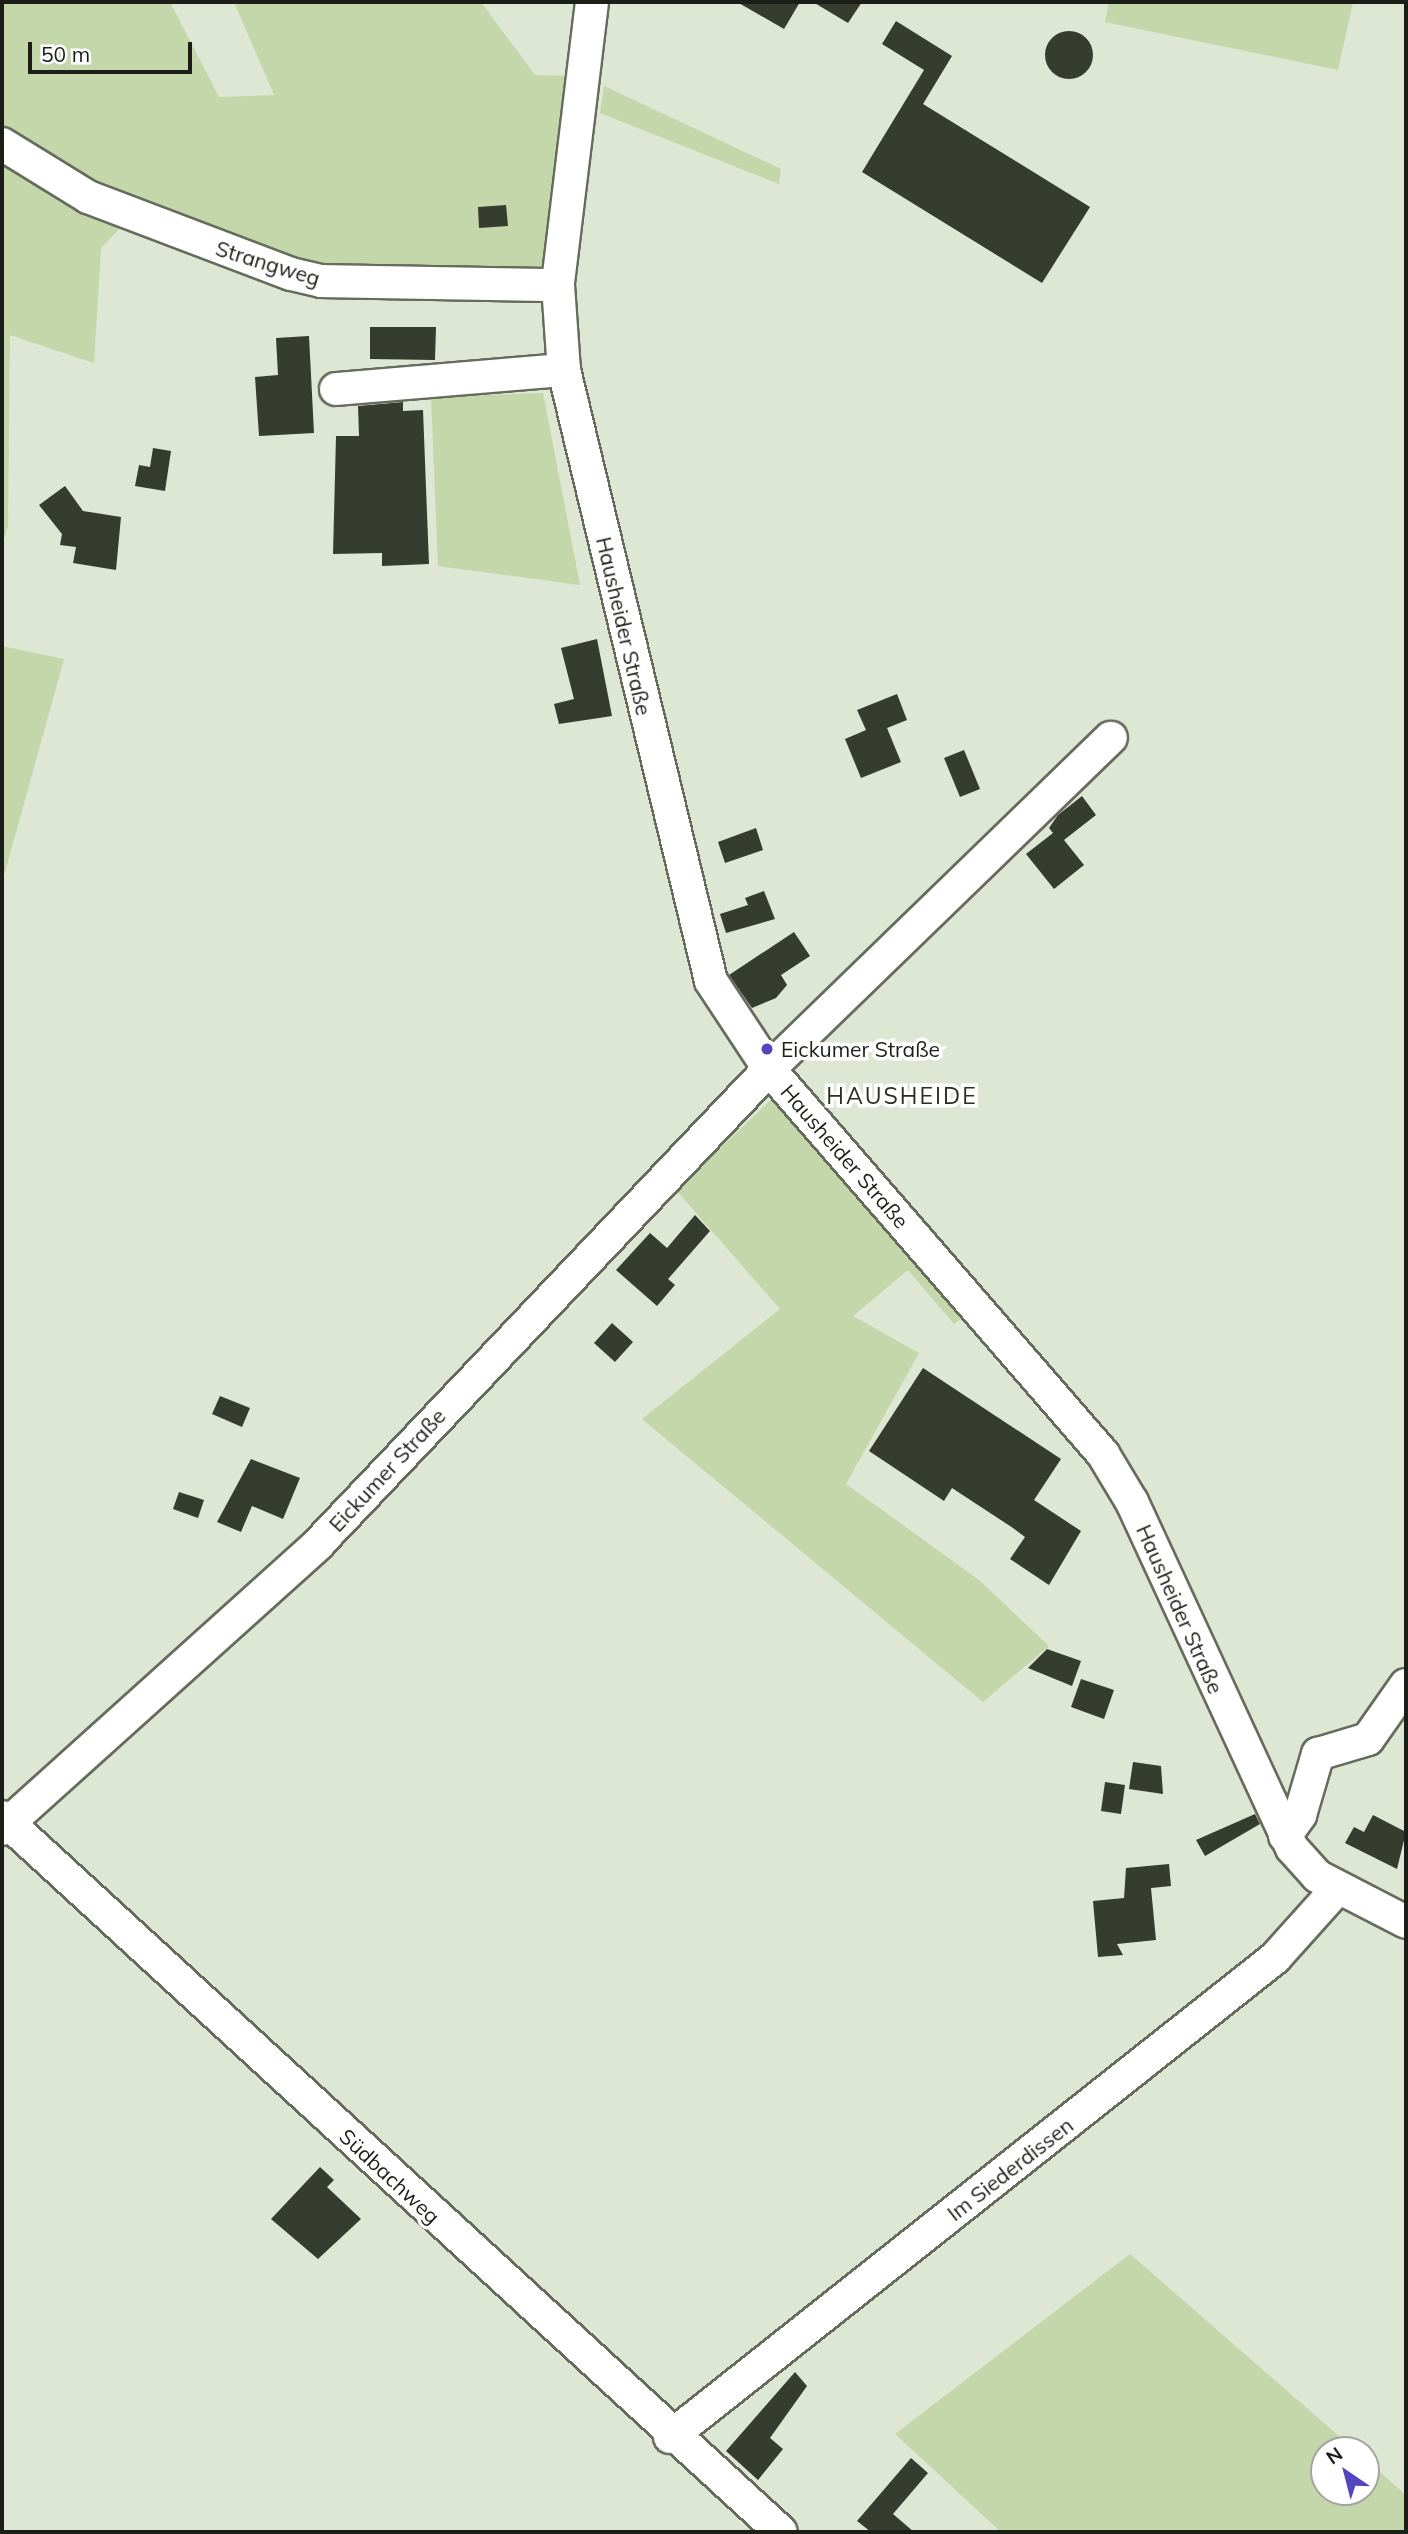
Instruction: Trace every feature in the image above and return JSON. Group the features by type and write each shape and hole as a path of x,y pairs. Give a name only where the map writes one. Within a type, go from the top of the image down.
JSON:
{"street":[{"name":"Hausheider Straße","path":"592,2 558,285 564,370 702,958 722,1004 769,1069 1103,1454 1132,1502 1285,1836 1310,1869 1338,1889 1406,1922"},
{"name":"Strangweg","path":"2,144 88,197 291,274 321,281 558,285"},
{"path":"337,388 564,370"},
{"name":"Eickumer Straße","path":"4,1823 318,1544 769,1069 1111,738"},
{"path":"1285,1836 1300,1815 1318,1754 1368,1739 1406,1685"},
{"name":"Südbachweg","path":"4,1823 670,2437 780,2532"},
{"name":"Im Siederdissen","path":"670,2437 1275,1958 1338,1889"}],"green space":[{"path":"2,2 170,2 219,97 274,95 234,2 481,2 535,75 575,76 553,277 316,270 81,210 121,227 101,248 94,363 10,335 8,526 2,545"},
{"path":"1109,2 1353,2 1338,70 1105,22"},
{"path":"604,86 781,169 779,184 600,113"},
{"path":"543,393 580,585 438,566 431,397"},
{"path":"2,646 64,659 2,883"},
{"path":"773,1098 966,1315 954,1324 908,1270 853,1316 919,1353 846,1484 979,1580 1049,1646 983,1702 642,1419 780,1309 676,1190"},
{"path":"1130,2254 1339,2436 1310,2436 1310,2506 1380,2506 1380,2472 1406,2495 1406,2532 1001,2532 895,2434"}],"building":[{"path":"737,2 800,2 784,29"},
{"path":"813,2 862,2 848,23"},
{"path":"896,21 952,56 923,104 1090,207 1042,283 862,172 924,70 882,44"},
{"path":"1069,31 1086,38 1093,55 1086,72 1069,79 1052,72 1045,55 1052,38"},
{"path":"506,205 508,226 479,228 478,207"},
{"path":"370,327 436,327 435,360 370,359"},
{"path":"309,336 314,433 259,436 255,377 278,375 276,338"},
{"path":"403,402 403,411 423,410 429,564 382,566 382,553 333,554 336,436 359,436 358,406"},
{"path":"153,448 171,451 165,491 135,486 139,465 150,467"},
{"path":"65,486 83,511 121,517 116,570 73,563 76,547 60,545 62,534 39,505"},
{"path":"597,639 612,716 559,724 554,704 574,699 561,648"},
{"path":"897,694 907,720 887,728 901,762 861,778 845,739 866,730 857,710"},
{"path":"964,750 980,789 960,797 944,758"},
{"path":"1082,796 1096,815 1064,840 1084,865 1054,889 1026,854 1053,833 1049,828 1058,815"},
{"path":"756,828 763,850 725,863 718,842"},
{"path":"764,891 775,919 726,933 720,914 748,905 745,898"},
{"path":"794,932 810,956 781,975 787,985 776,998 752,1008 729,975"},
{"path":"695,1215 710,1231 668,1279 675,1285 657,1306 616,1270 650,1233 667,1248"},
{"path":"612,1323 633,1342 615,1362 594,1343"},
{"path":"923,1368 1061,1459 1034,1500 1081,1531 1049,1585 1010,1559 1025,1537 1013,1528 952,1488 944,1501 869,1451"},
{"path":"220,1396 250,1408 242,1427 212,1414"},
{"path":"251,1459 300,1478 283,1519 252,1506 241,1532 217,1522"},
{"path":"179,1492 204,1500 198,1518 173,1509"},
{"path":"1047,1649 1081,1661 1072,1686 1028,1668"},
{"path":"1081,1679 1114,1690 1104,1719 1071,1707"},
{"path":"1133,1762 1161,1766 1163,1794 1129,1789"},
{"path":"1105,1782 1125,1785 1121,1814 1101,1811"},
{"path":"1255,1814 1260,1824 1205,1856 1196,1840"},
{"path":"1373,1815 1406,1832 1397,1869 1345,1843 1354,1827 1364,1832"},
{"path":"1169,1864 1171,1886 1151,1888 1156,1940 1117,1944 1123,1955 1098,1957 1093,1901 1124,1898 1126,1868"},
{"path":"320,2167 334,2180 327,2187 361,2219 318,2259 271,2219"},
{"path":"795,2372 807,2386 770,2438 783,2449 758,2480 726,2451"},
{"path":"911,2458 928,2473 893,2514 914,2532 871,2532 857,2521"}],"place":[{"name":"Eickumer Straße","path":"767,1049"}],"district":[{"name":"HAUSHEIDE","path":"902,1096"}]}
